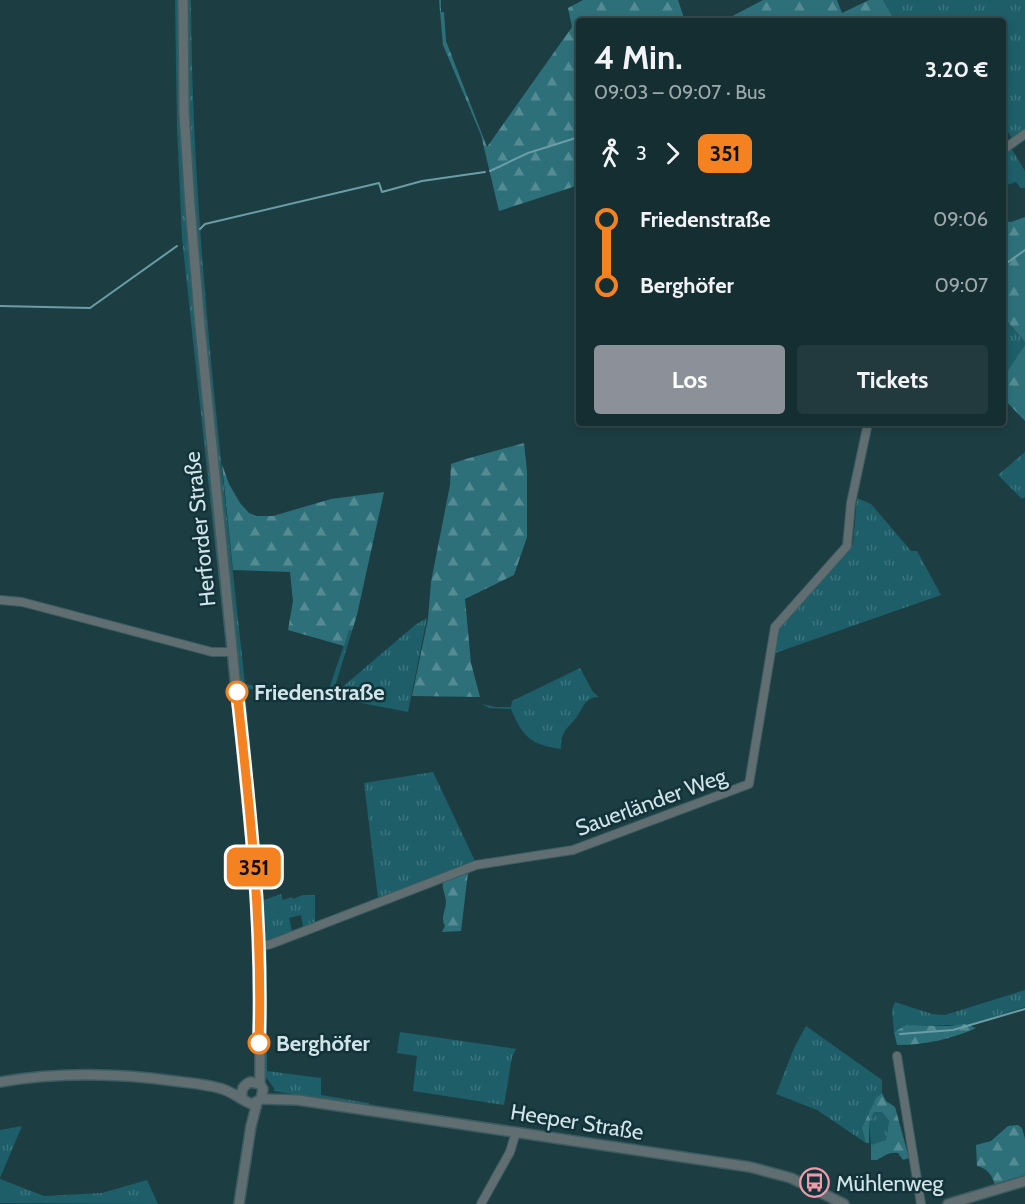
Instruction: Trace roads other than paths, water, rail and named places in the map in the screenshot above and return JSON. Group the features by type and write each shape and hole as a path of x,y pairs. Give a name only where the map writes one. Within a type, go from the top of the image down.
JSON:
{"street":[{"name":"Herforder Straße","path":"183,0 184,112 189,206 260,947 259,1053 254,1085"},
{"path":"1006,148 1025,134"},
{"name":"Sauerländer Weg","path":"260,947 476,865 573,850 749,784 775,627 847,546 850,503 867,426"},
{"path":"0,600 22,602 212,652 232,652"},
{"path":"897,1056 921,1204"},
{"name":"Heeper Straße","path":"0,1082 67,1074 121,1075 219,1088 254,1085 298,1100"},
{"path":"239,1204 251,1126 259,1101 254,1085 241,1091 251,1126"},
{"name":"Heeper Straße","path":"219,1088 244,1100 298,1100 762,1169 791,1178 844,1204"},
{"path":"481,1204 510,1152 516,1132"},
{"path":"948,1204 1025,1181"}],"waterway":[{"path":"490,171 528,153 576,138"},
{"path":"200,229 205,224 379,183 382,192 422,181 485,172"},
{"path":"0,306 90,308 177,246"},
{"path":"1006,264 1025,250"},
{"path":"900,1034 953,1030 1025,1009"}],"place":[{"name":"Friedenstraße","path":"237,692"},
{"name":"Berghöfer","path":"259,1043"},
{"name":"Mühlenweg","path":"815,1183"}]}
